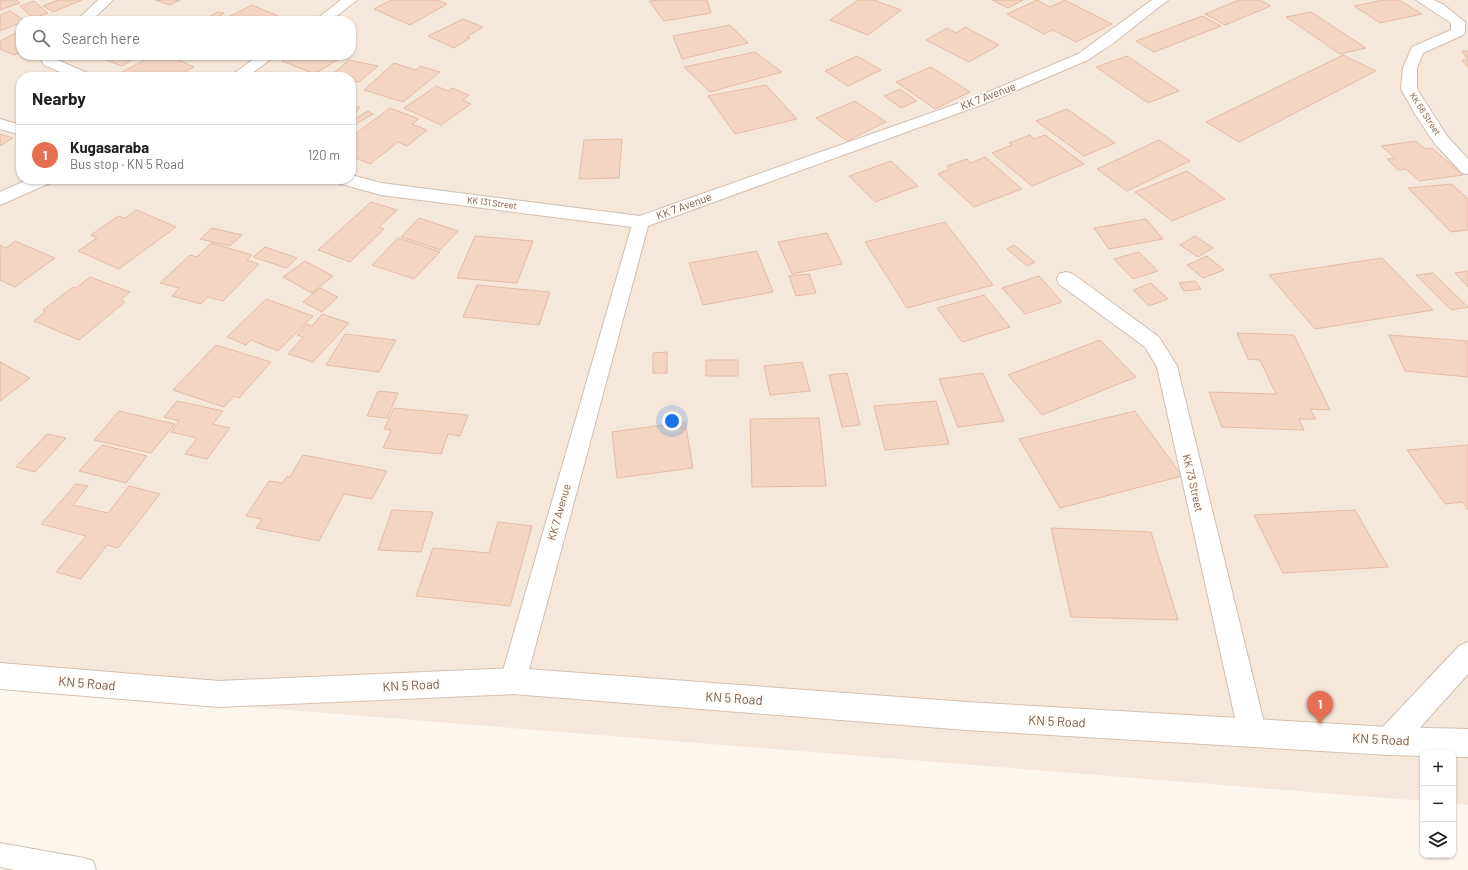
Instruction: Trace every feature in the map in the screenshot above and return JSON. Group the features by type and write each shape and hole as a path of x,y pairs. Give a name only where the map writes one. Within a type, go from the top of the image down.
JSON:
{"street":[{"path":"88,16 106,0"},
{"path":"328,16 350,0"},
{"name":"KK 7 Avenue","path":"513,680 640,222 984,99 1076,60 1107,42 1161,0"},
{"name":"KK 68 Street","path":"1423,0 1440,8 1458,22 1458,32 1417,50 1410,68 1409,89 1423,114 1441,140 1468,169"},
{"path":"47,60 48,62 73,72"},
{"path":"244,72 262,60"},
{"path":"0,124 16,129"},
{"name":"KK 131 Street","path":"356,182 381,188 640,222"},
{"path":"0,199 33,184"},
{"name":"KK 73 Street","path":"1066,280 1152,342 1167,366 1252,731"},
{"path":"1389,741 1468,655"},
{"name":"KN 5 Road","path":"0,676 219,694 513,680 966,716 1252,731 1389,741 1468,743"}],"lane":[{"path":"0,855 84,870"}],"shaded area":[{"path":"0,0 1468,0 1468,805 1456,803 1456,750 1420,750 1420,801 0,687"}],"building":[{"path":"0,0 17,0 20,3 0,10"},
{"path":"58,0 82,0 53,12 43,6"},
{"path":"155,0 180,0 170,5"},
{"path":"391,0 437,0 447,4 410,25 374,9"},
{"path":"707,0 711,13 664,21 649,1"},
{"path":"858,0 874,0 901,10 868,35 830,20"},
{"path":"992,0 1023,0 1008,8"},
{"path":"1037,0 1050,7 1065,0 1112,24 1076,42 1053,30 1044,34 1007,14"},
{"path":"1239,0 1260,0 1271,6 1225,25 1205,14"},
{"path":"1383,0 1399,0 1422,14 1380,23 1354,6"},
{"path":"34,1 48,13 39,16 31,16 20,6"},
{"path":"252,5 278,16 231,16"},
{"path":"10,11 18,16 16,16 16,25 0,31 0,15"},
{"path":"217,12 224,13 220,16 211,16"},
{"path":"1311,12 1366,48 1340,54 1286,17"},
{"path":"1202,16 1221,26 1154,52 1136,41"},
{"path":"463,19 483,27 467,37 470,38 454,48 428,36"},
{"path":"730,25 748,43 682,59 673,36"},
{"path":"965,27 999,45 969,62 926,40 947,28 956,33"},
{"path":"16,33 16,54 14,55 0,49 0,41"},
{"path":"1462,51 1468,51 1468,60"},
{"path":"755,52 782,72 710,92 684,67"},
{"path":"1343,55 1376,71 1239,142 1206,122"},
{"path":"857,56 881,70 848,86 825,71"},
{"path":"1127,56 1179,91 1148,103 1096,67"},
{"path":"106,60 132,60 122,66"},
{"path":"145,60 179,60 194,67 184,72 122,72"},
{"path":"337,60 318,72 310,72 282,61"},
{"path":"349,60 378,66 359,82 356,82 356,72 335,72"},
{"path":"1462,60 1468,60 1468,67"},
{"path":"394,63 416,70 420,66 440,72 403,102 364,90"},
{"path":"931,67 970,92 935,109 896,82"},
{"path":"766,85 797,119 735,134 708,96"},
{"path":"436,86 448,91 452,88 469,95 463,100 471,104 441,125 404,108"},
{"path":"900,89 917,101 901,108 884,96"},
{"path":"855,101 886,122 847,141 816,118"},
{"path":"356,107 360,107 356,113"},
{"path":"390,108 419,119 412,124 427,130 407,146 398,142 370,164 356,158 356,133"},
{"path":"1067,109 1115,143 1084,156 1036,121"},
{"path":"368,111 373,114 356,124 356,118"},
{"path":"0,134 13,138 0,146"},
{"path":"1030,135 1034,139 1045,135 1084,164 1032,186 992,153 1012,145 1009,143"},
{"path":"622,139 619,178 579,179 584,140"},
{"path":"1159,140 1190,161 1127,191 1097,169"},
{"path":"1416,141 1425,149 1432,148 1463,175 1419,181 1406,169 1398,170 1387,159 1395,158 1381,146"},
{"path":"985,157 1022,189 974,207 938,174 950,169 947,166 967,159 970,163"},
{"path":"891,161 918,186 875,202 849,176"},
{"path":"1187,171 1225,199 1172,221 1135,192"},
{"path":"1452,184 1468,199 1468,230 1451,232 1408,188"},
{"path":"371,202 397,210 379,227 384,229 350,262 318,250"},
{"path":"137,210 176,227 119,269 78,251 97,238 91,235 118,216 125,218"},
{"path":"419,218 458,231 440,250 401,237"},
{"path":"1146,219 1163,239 1109,249 1094,228"},
{"path":"945,222 993,285 907,308 865,242"},
{"path":"212,228 242,235 230,246 200,239"},
{"path":"827,233 842,264 792,274 778,242"},
{"path":"475,236 533,241 517,283 457,278"},
{"path":"1195,236 1213,248 1198,257 1180,245"},
{"path":"398,238 440,252 414,279 372,265"},
{"path":"15,241 55,258 15,287 0,280 0,245 6,248"},
{"path":"211,243 252,255 247,260 259,264 223,301 208,297 201,304 172,296 179,288 160,283 190,255 197,257"},
{"path":"1014,245 1035,262 1027,266 1007,249"},
{"path":"265,247 297,258 286,268 253,257"},
{"path":"757,251 773,292 703,305 689,263"},
{"path":"1139,252 1158,271 1133,279 1114,259"},
{"path":"1207,256 1224,270 1203,278 1187,265"},
{"path":"1382,258 1433,310 1315,329 1269,275"},
{"path":"305,261 333,276 312,293 283,277"},
{"path":"1468,271 1468,287 1455,273"},
{"path":"1433,273 1468,307 1451,310 1416,275"},
{"path":"809,274 816,293 796,296 789,276"},
{"path":"1039,276 1062,302 1025,314 1002,288"},
{"path":"90,277 130,292 121,300 125,302 79,340 34,321 45,312 43,310 73,287 76,288"},
{"path":"1195,281 1201,289 1184,291 1179,283"},
{"path":"1151,283 1168,299 1149,306 1133,290"},
{"path":"477,285 550,292 539,325 463,317"},
{"path":"320,288 338,297 322,312 303,302"},
{"path":"984,295 1010,327 962,342 937,308"},
{"path":"266,299 313,316 278,351 251,340 246,345 227,337"},
{"path":"322,314 349,323 313,362 288,354 303,337 297,335 307,324 312,326"},
{"path":"1237,333 1294,335 1330,410 1310,409 1316,419 1299,419 1304,430 1222,427 1209,392 1276,394 1260,360 1248,359"},
{"path":"345,334 396,340 379,372 326,365"},
{"path":"1389,335 1468,341 1468,377 1405,371"},
{"path":"1100,340 1136,377 1042,415 1008,375"},
{"path":"216,345 271,362 239,398 234,396 224,407 173,390"},
{"path":"667,352 667,373 653,373 653,353"},
{"path":"706,360 738,360 738,376 706,376"},
{"path":"0,362 30,378 0,401"},
{"path":"802,362 810,391 770,395 764,366"},
{"path":"847,373 860,425 842,427 829,375"},
{"path":"983,373 1004,421 958,427 939,379"},
{"path":"378,391 398,393 387,418 367,416"},
{"path":"177,401 223,411 213,424 230,428 207,459 185,454 197,438 171,432 179,421 164,417"},
{"path":"936,401 949,444 885,450 874,406"},
{"path":"394,408 468,415 460,436 448,434 441,454 383,448 391,430 384,429"},
{"path":"119,411 175,424 151,453 94,440"},
{"path":"1135,411 1182,476 1060,508 1019,439"},
{"path":"819,418 826,486 752,487 750,419"},
{"path":"685,422 693,468 617,478 612,432"},
{"path":"47,434 66,438 35,472 16,467"},
{"path":"102,445 147,456 126,483 79,471"},
{"path":"1468,445 1468,510 1462,502 1445,504 1407,450"},
{"path":"303,455 387,471 372,499 344,494 319,541 256,528 262,519 246,516 269,481 283,483 287,476 290,477"},
{"path":"76,484 88,486 73,505 108,513 129,486 160,494 118,548 107,545 81,579 56,572 86,536 41,524"},
{"path":"392,510 433,512 421,552 378,550"},
{"path":"1355,510 1388,567 1283,573 1254,515"},
{"path":"498,522 532,526 510,606 416,596 433,548 489,553"},
{"path":"1051,528 1151,532 1178,620 1071,617"}],"place":[{"name":"Kugasaraba","path":"1320,724"}]}
